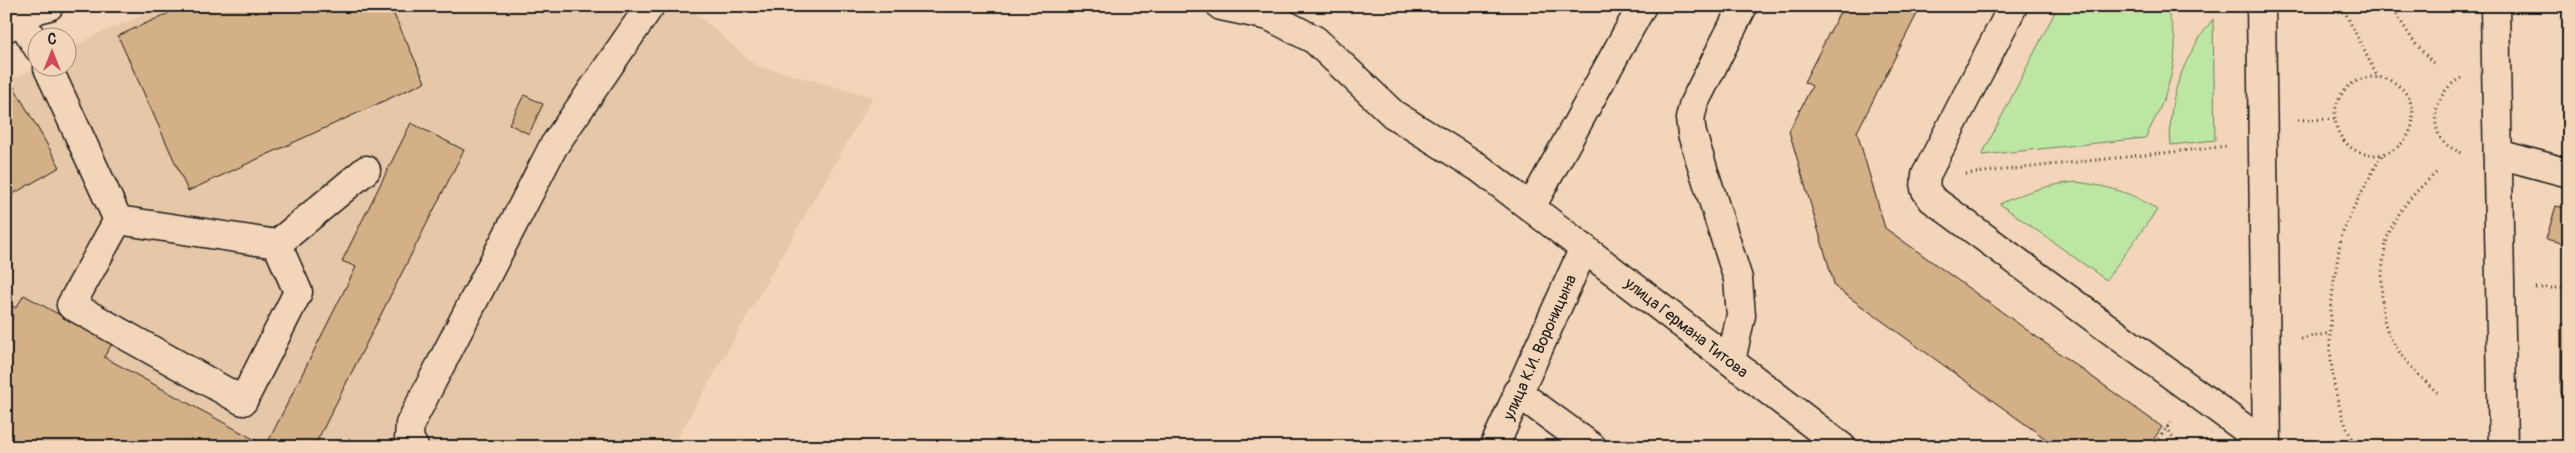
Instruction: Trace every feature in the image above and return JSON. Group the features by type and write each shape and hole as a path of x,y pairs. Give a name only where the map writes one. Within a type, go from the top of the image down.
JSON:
{"street":[{"path":"414,447 409,439 410,424 553,147 650,6"},
{"name":"улица Германа Титова","path":"1221,6 1267,11 1315,40 1394,114 1478,167 1842,447"},
{"path":"1531,207 1642,6"},
{"path":"1731,361 1740,315 1738,279 1692,134 1690,118 1694,104 1743,6"},
{"path":"2013,6 1926,178 1925,188 1932,200 2268,446"},
{"path":"2261,6 2268,446"},
{"path":"2495,6 2503,447"},
{"path":"30,14 33,28"},
{"path":"53,78 118,220"},
{"path":"2498,154 2569,173"},
{"path":"118,220 277,244 366,170"},
{"path":"118,220 71,305 243,401 298,292 277,244"},
{"name":"улица К.И. Вороницына","path":"1494,447 1584,248"},
{"path":"1518,392 1592,447"}],"path":[{"path":"2342,6 2378,78"},
{"path":"2391,6 2414,42 2435,65"},
{"path":"2369,77 2378,78 2398,86 2408,97 2413,112 2411,128 2404,140 2392,151 2383,153 2377,155 2361,153 2348,145 2339,134 2334,119 2336,104 2343,91 2355,82 2369,77"},
{"path":"1926,178 2263,142"},
{"path":"2356,447 2348,433 2334,388 2330,355 2330,303 2342,236 2383,153"},
{"path":"2436,173 2414,192 2388,234 2380,289 2387,331 2412,370 2439,394"},
{"path":"2167,427 2178,447"}],"shaded area":[{"path":"165,6 688,6 755,65 873,97 672,447 6,447 6,83 28,72 28,78 78,78 78,45 99,33"}],"green space":[{"path":"2058,6 2166,6 2173,28 2175,54 2162,104 2151,127 2145,138 1982,155"},
{"path":"2213,19 2215,140 2171,145 2170,127 2172,110 2180,78 2186,62"},
{"path":"2076,182 2129,194 2157,210 2106,280 2000,204 2037,189"}],"building":[{"path":"184,6 390,6 425,82 188,191 118,36"},
{"path":"1843,6 1921,6 1857,132 1885,228 2162,427 2149,446 2142,442 2139,447 2057,447 1835,287 1789,131 1812,86 1804,82"},
{"path":"14,87 60,167 6,198 6,91"},
{"path":"524,95 543,104 529,134 509,124"},
{"path":"411,123 464,150 314,447 276,447 268,442 356,267 342,261"},
{"path":"2556,206 2569,209 2569,245 2546,239"},
{"path":"24,295 112,344 104,357 268,447 6,447 6,302 16,308"},
{"path":"2561,324 2569,324 2569,394 2561,394"}]}
